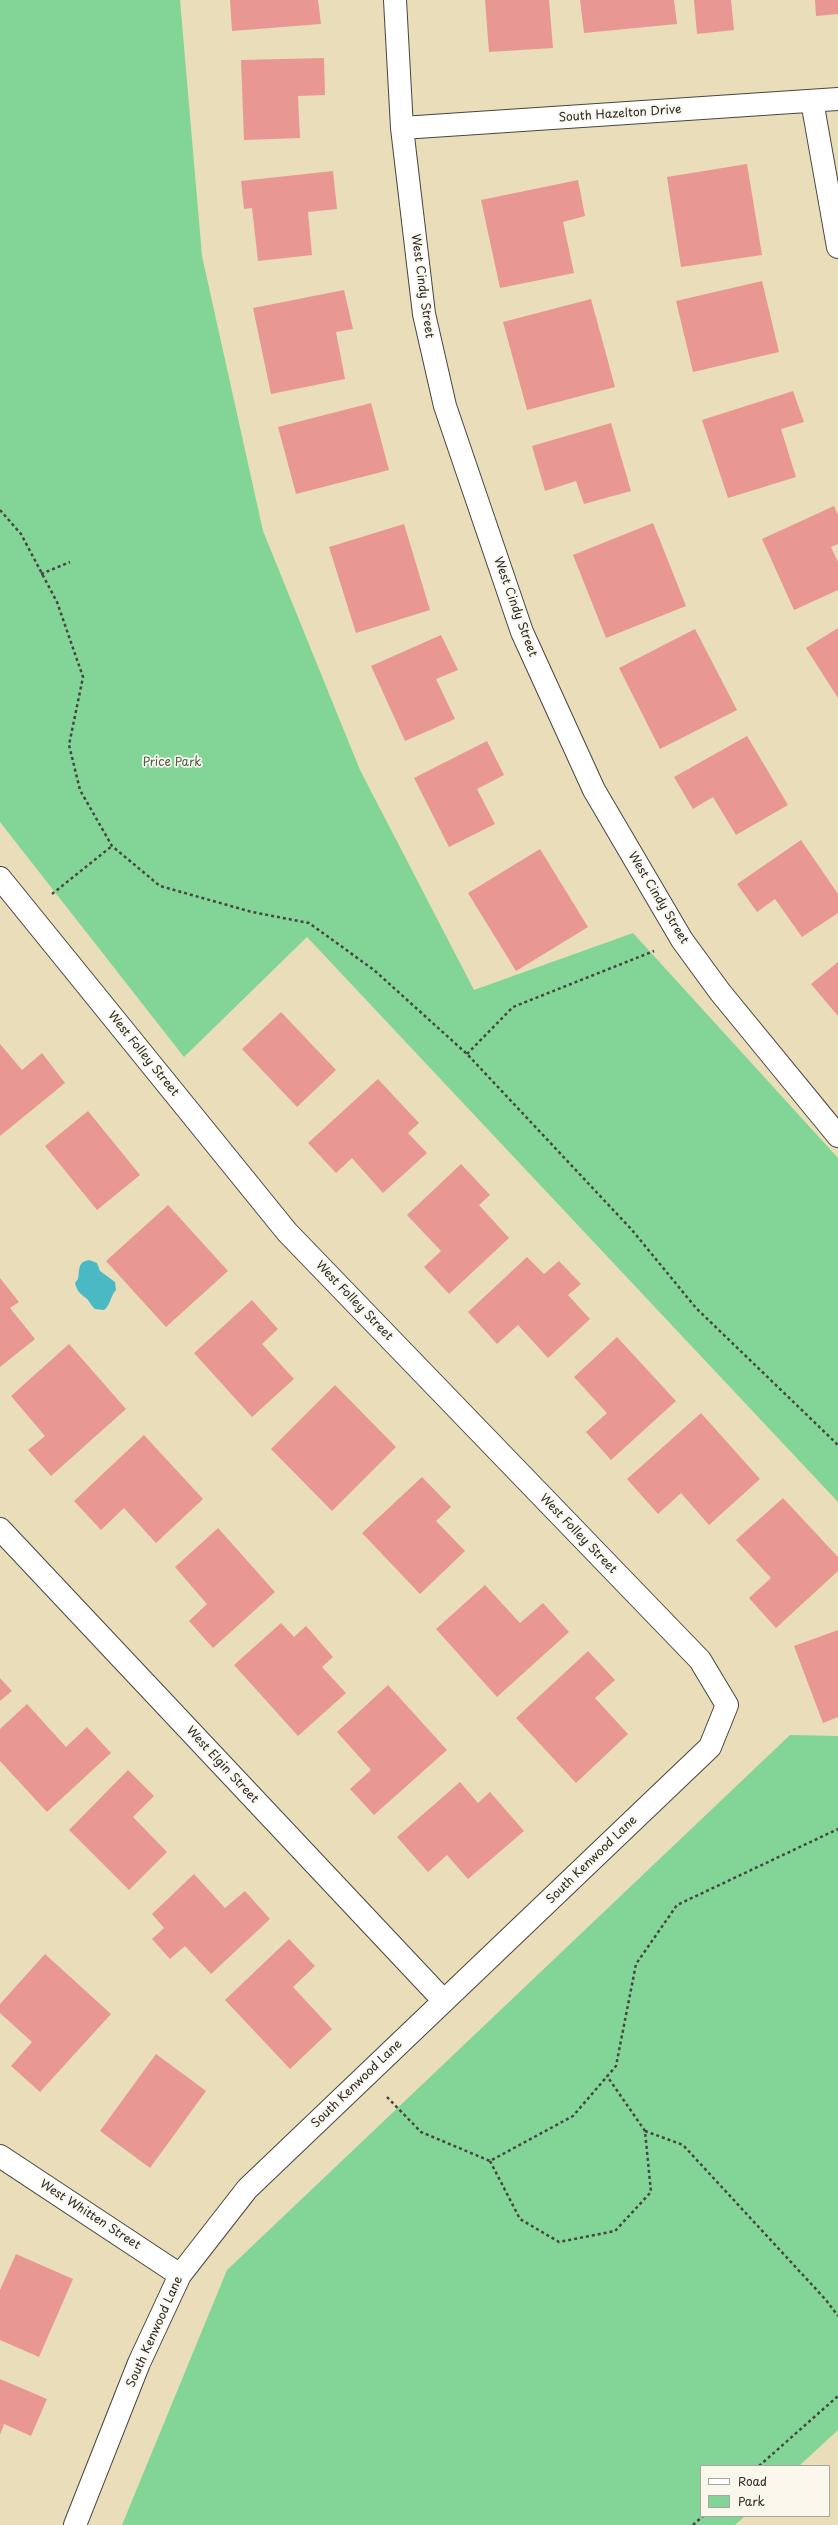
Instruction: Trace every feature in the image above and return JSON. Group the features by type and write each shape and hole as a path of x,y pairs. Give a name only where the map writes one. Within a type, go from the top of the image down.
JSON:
{"street":[{"name":"West Cindy Street","path":"395,0 402,128 424,314 445,406 522,632 594,790 682,940 720,992 838,1136"},
{"name":"South Hazelton Drive","path":"402,128 838,100"},
{"path":"812,101 838,247"},
{"name":"West Folley Street","path":"0,878 287,1232 700,1660 727,1705"},
{"name":"West Elgin Street","path":"0,1528 444,2001"},
{"name":"South Kenwood Lane","path":"75,2525 139,2363 180,2275 247,2189 710,1747 727,1705"},
{"name":"West Whitten Street","path":"0,2156 180,2275"}],"path":[{"path":"0,510 21,534 57,602 83,677 69,745 80,790 112,846 160,886 252,912 309,923 374,970 467,1054 632,1230 696,1308 838,1445"},
{"path":"41,574 70,562"},
{"path":"29,913 112,846"},
{"path":"467,1054 513,1007 682,940"},
{"path":"490,2161 573,2116 616,2066 636,1964 677,1905 838,1829"},
{"path":"366,2075 421,2132 490,2161 520,2218 559,2242 615,2231 651,2192 645,2131 607,2076"},
{"path":"645,2131 683,2145 826,2300 838,2316"},
{"path":"760,2465 838,2396"},
{"path":"693,2525 702,2517"}],"green space":[{"name":"Price Park","path":"0,0 180,0 202,256 263,531 360,770 474,990 633,933 838,1158 838,1502 307,937 184,1057 0,822"},
{"path":"790,1735 838,1736 838,2430 800,2465 700,2465 700,2517 744,2517 735,2525 122,2525 227,2270"}],"water":[{"path":"89,1260 97,1263 100,1271 115,1282 116,1290 108,1306 104,1310 95,1309 79,1292 75,1283 78,1279 79,1270 82,1263"}],"building":[{"path":"230,0 318,0 321,24 232,31"},
{"path":"485,0 549,0 553,48 489,52"},
{"path":"580,0 674,0 677,24 584,33"},
{"path":"694,0 731,0 734,30 697,34"},
{"path":"815,0 838,0 838,14 816,16"},
{"path":"324,58 325,95 298,96 300,138 244,140 241,60"},
{"path":"747,164 762,255 681,267 667,177"},
{"path":"333,171 337,209 308,212 312,255 258,261 252,208 244,209 241,181"},
{"path":"578,180 585,216 563,222 574,273 500,288 481,200"},
{"path":"762,281 779,352 693,372 676,301"},
{"path":"344,290 353,329 336,332 345,379 271,394 253,308"},
{"path":"591,299 615,387 527,410 503,322"},
{"path":"793,391 804,422 781,429 796,477 728,498 702,420"},
{"path":"371,403 389,470 296,494 278,427"},
{"path":"611,423 631,491 584,504 576,481 545,491 532,446"},
{"path":"834,506 838,515 838,544 831,547 838,562 838,590 794,610 762,539"},
{"path":"653,523 686,606 606,638 573,555"},
{"path":"404,524 430,610 356,633 329,547"},
{"path":"838,628 838,698 806,648"},
{"path":"695,629 737,710 660,749 619,668"},
{"path":"441,635 458,670 436,679 455,719 405,741 371,666"},
{"path":"747,736 788,805 736,835 713,797 693,809 674,777"},
{"path":"487,741 504,775 477,789 495,824 449,847 414,778"},
{"path":"801,840 838,894 838,913 802,937 775,899 757,912 737,884"},
{"path":"540,849 588,927 516,971 468,893"},
{"path":"838,962 838,1016 811,984"},
{"path":"281,1012 336,1070 297,1107 242,1049"},
{"path":"0,1044 22,1070 42,1053 65,1083 0,1136"},
{"path":"378,1079 419,1123 408,1133 427,1153 383,1193 352,1158 336,1173 308,1143"},
{"path":"88,1111 140,1175 97,1210 45,1146"},
{"path":"461,1164 490,1195 479,1205 509,1238 449,1294 424,1267 441,1251 407,1215"},
{"path":"168,1205 228,1271 166,1327 106,1261"},
{"path":"527,1257 544,1274 559,1261 581,1284 568,1295 590,1319 548,1358 518,1325 497,1344 468,1312"},
{"path":"0,1278 19,1302 10,1308 35,1339 0,1367"},
{"path":"252,1300 278,1329 262,1344 294,1379 252,1417 194,1353"},
{"path":"617,1337 676,1401 611,1460 586,1432 607,1413 574,1377"},
{"path":"69,1344 126,1409 51,1476 28,1450 45,1436 11,1396"},
{"path":"335,1385 396,1447 332,1511 271,1449"},
{"path":"701,1413 760,1479 709,1525 681,1493 658,1514 627,1479"},
{"path":"144,1435 203,1499 156,1543 124,1508 101,1530 74,1501"},
{"path":"422,1477 451,1507 436,1521 465,1551 420,1594 362,1533"},
{"path":"783,1498 838,1557 838,1571 776,1628 749,1598 771,1578 736,1540"},
{"path":"218,1528 275,1592 213,1648 189,1621 207,1604 175,1567"},
{"path":"485,1585 520,1623 543,1603 569,1632 497,1697 436,1629"},
{"path":"281,1623 294,1637 306,1626 333,1657 322,1667 346,1693 298,1736 234,1665"},
{"path":"838,1630 838,1717 823,1723 794,1646"},
{"path":"588,1651 615,1680 595,1698 628,1734 576,1783 516,1718"},
{"path":"0,1678 12,1691 0,1701"},
{"path":"388,1685 447,1750 374,1815 350,1789 371,1770 337,1732"},
{"path":"27,1704 66,1747 87,1727 111,1753 47,1812 0,1761 0,1729"},
{"path":"128,1770 154,1796 133,1817 167,1852 129,1890 69,1830"},
{"path":"460,1782 478,1803 490,1792 524,1831 468,1879 447,1855 428,1872 397,1837"},
{"path":"194,1874 225,1908 245,1891 270,1919 211,1974 185,1946 170,1959 152,1939 164,1928 152,1914"},
{"path":"289,1939 315,1966 293,1987 332,2029 290,2069 225,2000"},
{"path":"45,1954 111,2014 40,2092 11,2066 32,2042 0,2013 0,2004"},
{"path":"156,2054 206,2091 150,2168 100,2131"},
{"path":"16,2254 73,2279 39,2357 0,2340 0,2290"},
{"path":"0,2379 47,2399 31,2436 4,2424 0,2435"}]}
